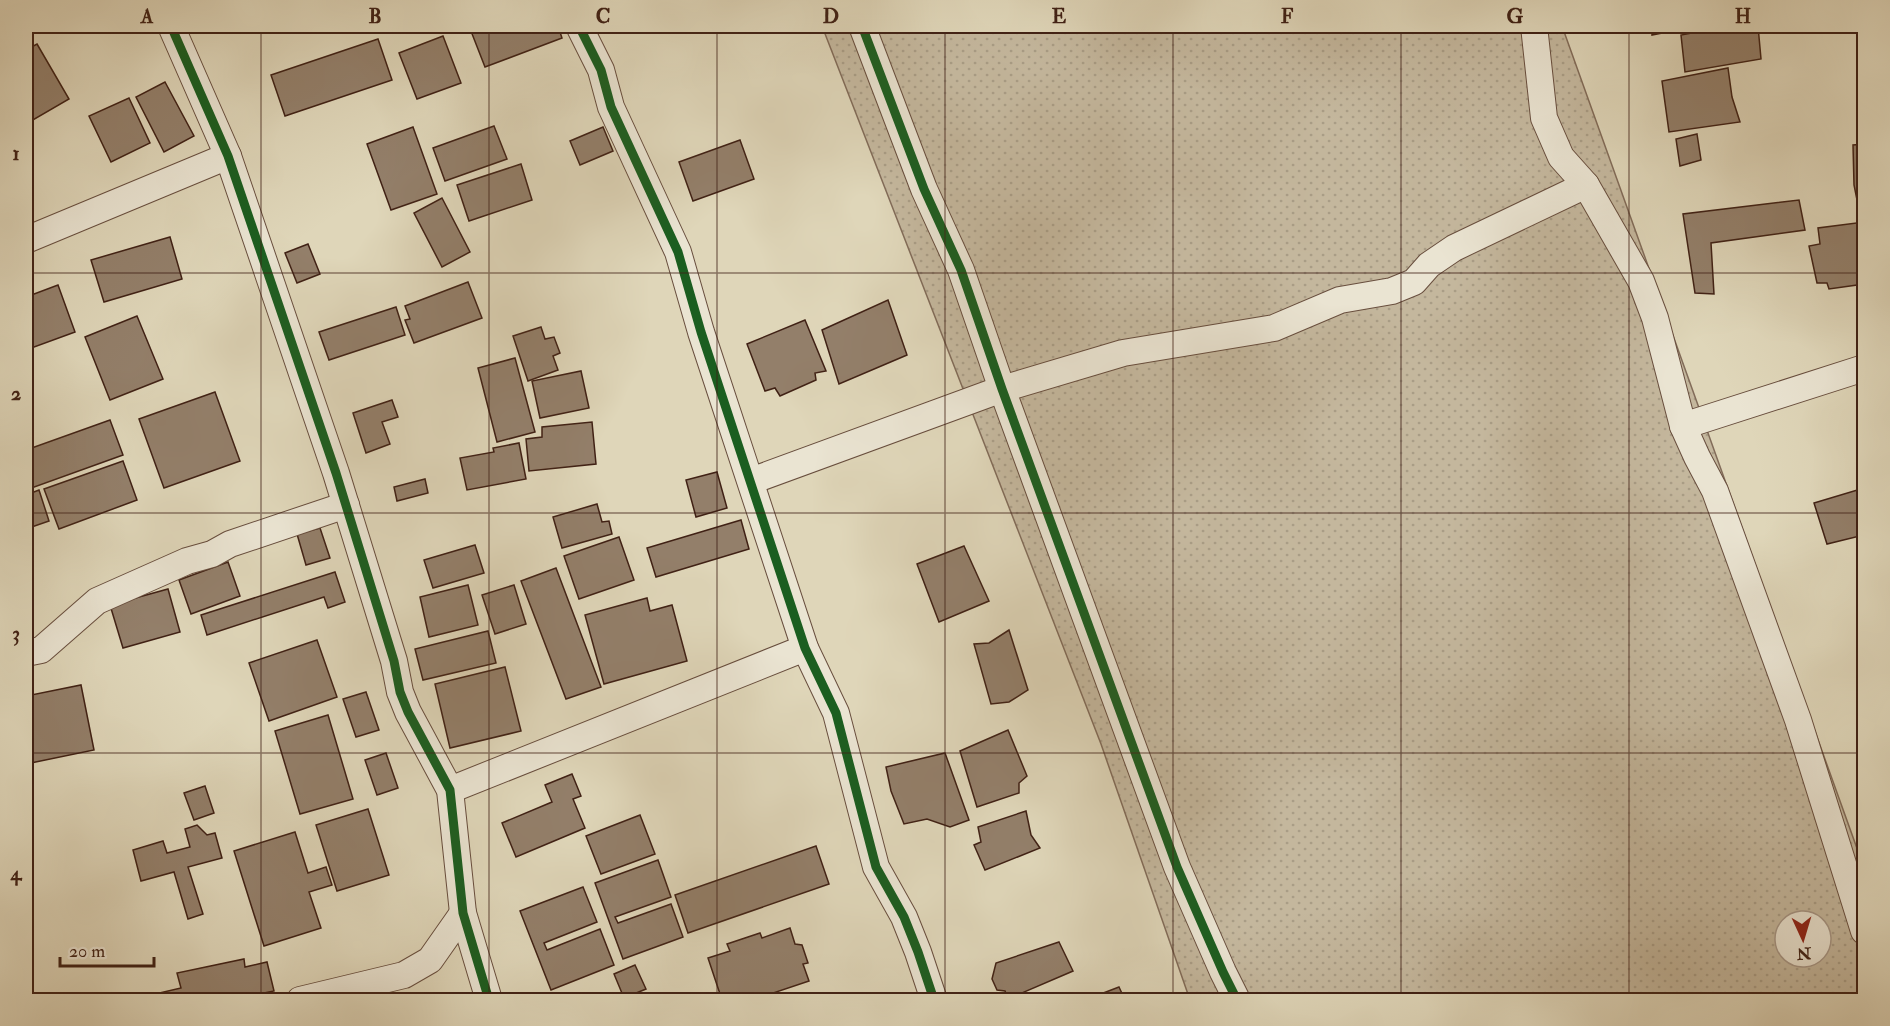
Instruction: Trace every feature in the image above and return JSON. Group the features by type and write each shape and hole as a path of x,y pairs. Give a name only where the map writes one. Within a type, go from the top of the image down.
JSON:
{"street":[{"path":"171,26 228,156 346,505 394,661 400,692 408,712 450,790 463,913 489,1000"},
{"path":"579,26 601,70 611,106 678,252 701,332 804,648 836,713 876,867 904,918 934,1000"},
{"path":"862,26 924,189 961,270 1002,389 1177,867 1222,972 1237,1000"},
{"path":"1534,26 1544,118 1562,157 1586,185 1641,281 1655,318 1683,426 1696,457 1715,491 1798,720 1864,931"},
{"path":"26,240 228,156"},
{"path":"751,481 1002,389 1123,353 1274,328 1340,300 1392,291 1414,282 1429,265 1454,248 1586,185"},
{"path":"1683,426 1864,368"},
{"path":"26,653 42,650 98,601 187,561 212,554 230,544 346,505"},
{"path":"450,790 804,648"},
{"path":"300,1000 404,975 430,960 463,913"}],"shaded area":[{"path":"822,26 1562,26 1864,868 1864,1000 1190,1000 1101,744"}],"building":[{"path":"469,26 558,26 562,38 485,67"},
{"path":"1652,26 1697,26 1652,35"},
{"path":"1729,26 1758,26 1761,59 1685,72 1681,35"},
{"path":"443,36 461,83 417,99 399,53"},
{"path":"378,39 392,80 285,116 271,75"},
{"path":"37,44 69,99 26,124 26,50"},
{"path":"1728,68 1732,97 1740,122 1669,132 1662,81"},
{"path":"165,82 194,136 164,152 136,97"},
{"path":"129,98 150,143 111,162 89,116"},
{"path":"494,126 507,159 445,181 433,148"},
{"path":"413,127 437,194 391,210 367,144"},
{"path":"603,127 613,151 580,165 570,141"},
{"path":"1697,134 1701,160 1680,166 1676,139"},
{"path":"740,140 754,179 693,201 679,162"},
{"path":"1864,144 1864,207 1858,205 1854,185 1853,145"},
{"path":"521,164 532,200 469,221 457,185"},
{"path":"442,198 470,252 442,267 414,213"},
{"path":"1799,200 1805,230 1711,243 1714,294 1695,293 1683,214"},
{"path":"1864,222 1864,284 1829,289 1827,283 1817,283 1809,246 1820,244 1818,228"},
{"path":"170,237 182,279 104,302 91,260"},
{"path":"308,244 320,274 297,283 285,253"},
{"path":"468,282 482,318 414,343 405,320 410,319 405,306"},
{"path":"58,285 75,332 26,350 26,297"},
{"path":"888,300 907,355 839,384 822,330"},
{"path":"396,307 405,335 329,360 319,332"},
{"path":"137,316 163,379 110,400 85,337"},
{"path":"805,320 826,371 815,373 816,380 780,396 775,388 765,391 747,344"},
{"path":"541,327 545,339 554,337 560,353 553,356 558,370 528,381 513,336"},
{"path":"515,358 535,432 497,442 478,368"},
{"path":"581,371 589,408 540,418 532,381"},
{"path":"215,392 240,461 164,488 139,419"},
{"path":"392,400 398,417 382,422 390,444 366,453 353,413"},
{"path":"110,420 123,455 26,490 26,450"},
{"path":"592,422 596,464 529,471 526,439 542,437 542,427"},
{"path":"519,443 526,479 467,490 460,458 494,452 493,448"},
{"path":"123,461 137,500 59,529 44,489"},
{"path":"717,472 727,508 696,517 686,480"},
{"path":"425,479 428,493 397,501 394,487"},
{"path":"1864,488 1864,535 1827,544 1814,503"},
{"path":"39,490 49,521 26,529 26,495"},
{"path":"597,504 602,522 609,521 612,534 562,548 553,517"},
{"path":"741,520 749,549 656,577 647,548"},
{"path":"320,528 330,558 306,565 297,534"},
{"path":"619,537 634,580 579,599 564,556"},
{"path":"475,545 484,573 433,588 424,560"},
{"path":"964,546 989,601 939,622 917,564"},
{"path":"228,562 240,596 191,614 179,580"},
{"path":"556,568 601,687 566,699 521,581"},
{"path":"335,572 345,602 328,608 324,597 207,635 201,615"},
{"path":"1864,582 1864,606 1859,584"},
{"path":"468,585 478,625 429,637 420,597"},
{"path":"514,585 526,624 495,634 482,595"},
{"path":"168,589 180,632 123,648 110,605"},
{"path":"647,598 650,611 672,605 687,661 604,684 585,615"},
{"path":"1009,630 1028,690 1009,702 991,704 974,644 989,643"},
{"path":"488,631 496,663 423,680 415,649"},
{"path":"317,640 337,697 269,721 249,663"},
{"path":"505,667 521,731 450,748 435,684"},
{"path":"1864,682 1864,714 1857,685"},
{"path":"81,685 94,750 26,764 26,696"},
{"path":"366,692 379,730 356,737 343,699"},
{"path":"328,715 353,799 300,814 275,731"},
{"path":"1008,730 1027,776 1019,783 1019,793 977,807 960,751"},
{"path":"386,753 398,788 377,795 365,760"},
{"path":"945,753 969,820 950,827 927,819 904,824 891,791 886,767"},
{"path":"572,774 581,796 573,799 585,828 516,857 502,823 552,802 545,785"},
{"path":"205,786 214,813 194,820 184,793"},
{"path":"368,809 389,875 337,891 316,825"},
{"path":"1026,811 1031,835 1040,848 985,870 974,845 981,842 978,827"},
{"path":"640,815 655,854 601,874 586,836"},
{"path":"197,825 207,835 215,833 222,858 188,867 203,914 188,919 174,872 141,881 133,850 163,841 167,853 190,847 185,829"},
{"path":"295,832 308,873 326,867 332,885 309,892 321,928 264,946 234,851"},
{"path":"816,846 829,884 688,933 675,895"},
{"path":"658,860 671,897 615,917 618,923 671,904 683,937 623,959 595,883"},
{"path":"583,887 597,922 544,943 547,950 600,929 614,965 551,990 520,911"},
{"path":"790,928 795,944 802,945 808,963 803,964 809,981 752,1000 722,1000 708,958 730,951 727,944 760,933 762,938"},
{"path":"1059,942 1073,971 1008,999 1005,991 997,990 992,979 996,963"},
{"path":"244,959 245,967 267,962 274,991 228,1000 139,1000 138,998 181,988 177,973"},
{"path":"635,965 646,989 624,998 614,974"},
{"path":"1119,987 1125,1000 1085,1000"}],"cycle path":[{"path":"171,26 228,156 336,473 394,661 400,692 408,712 450,790 463,913 489,1000"},
{"path":"579,26 601,70 611,107 678,252 701,332 805,648 836,713 876,867 904,917 934,1000"},
{"path":"862,26 924,189 961,270 1002,389 1177,867 1237,1000"}]}
